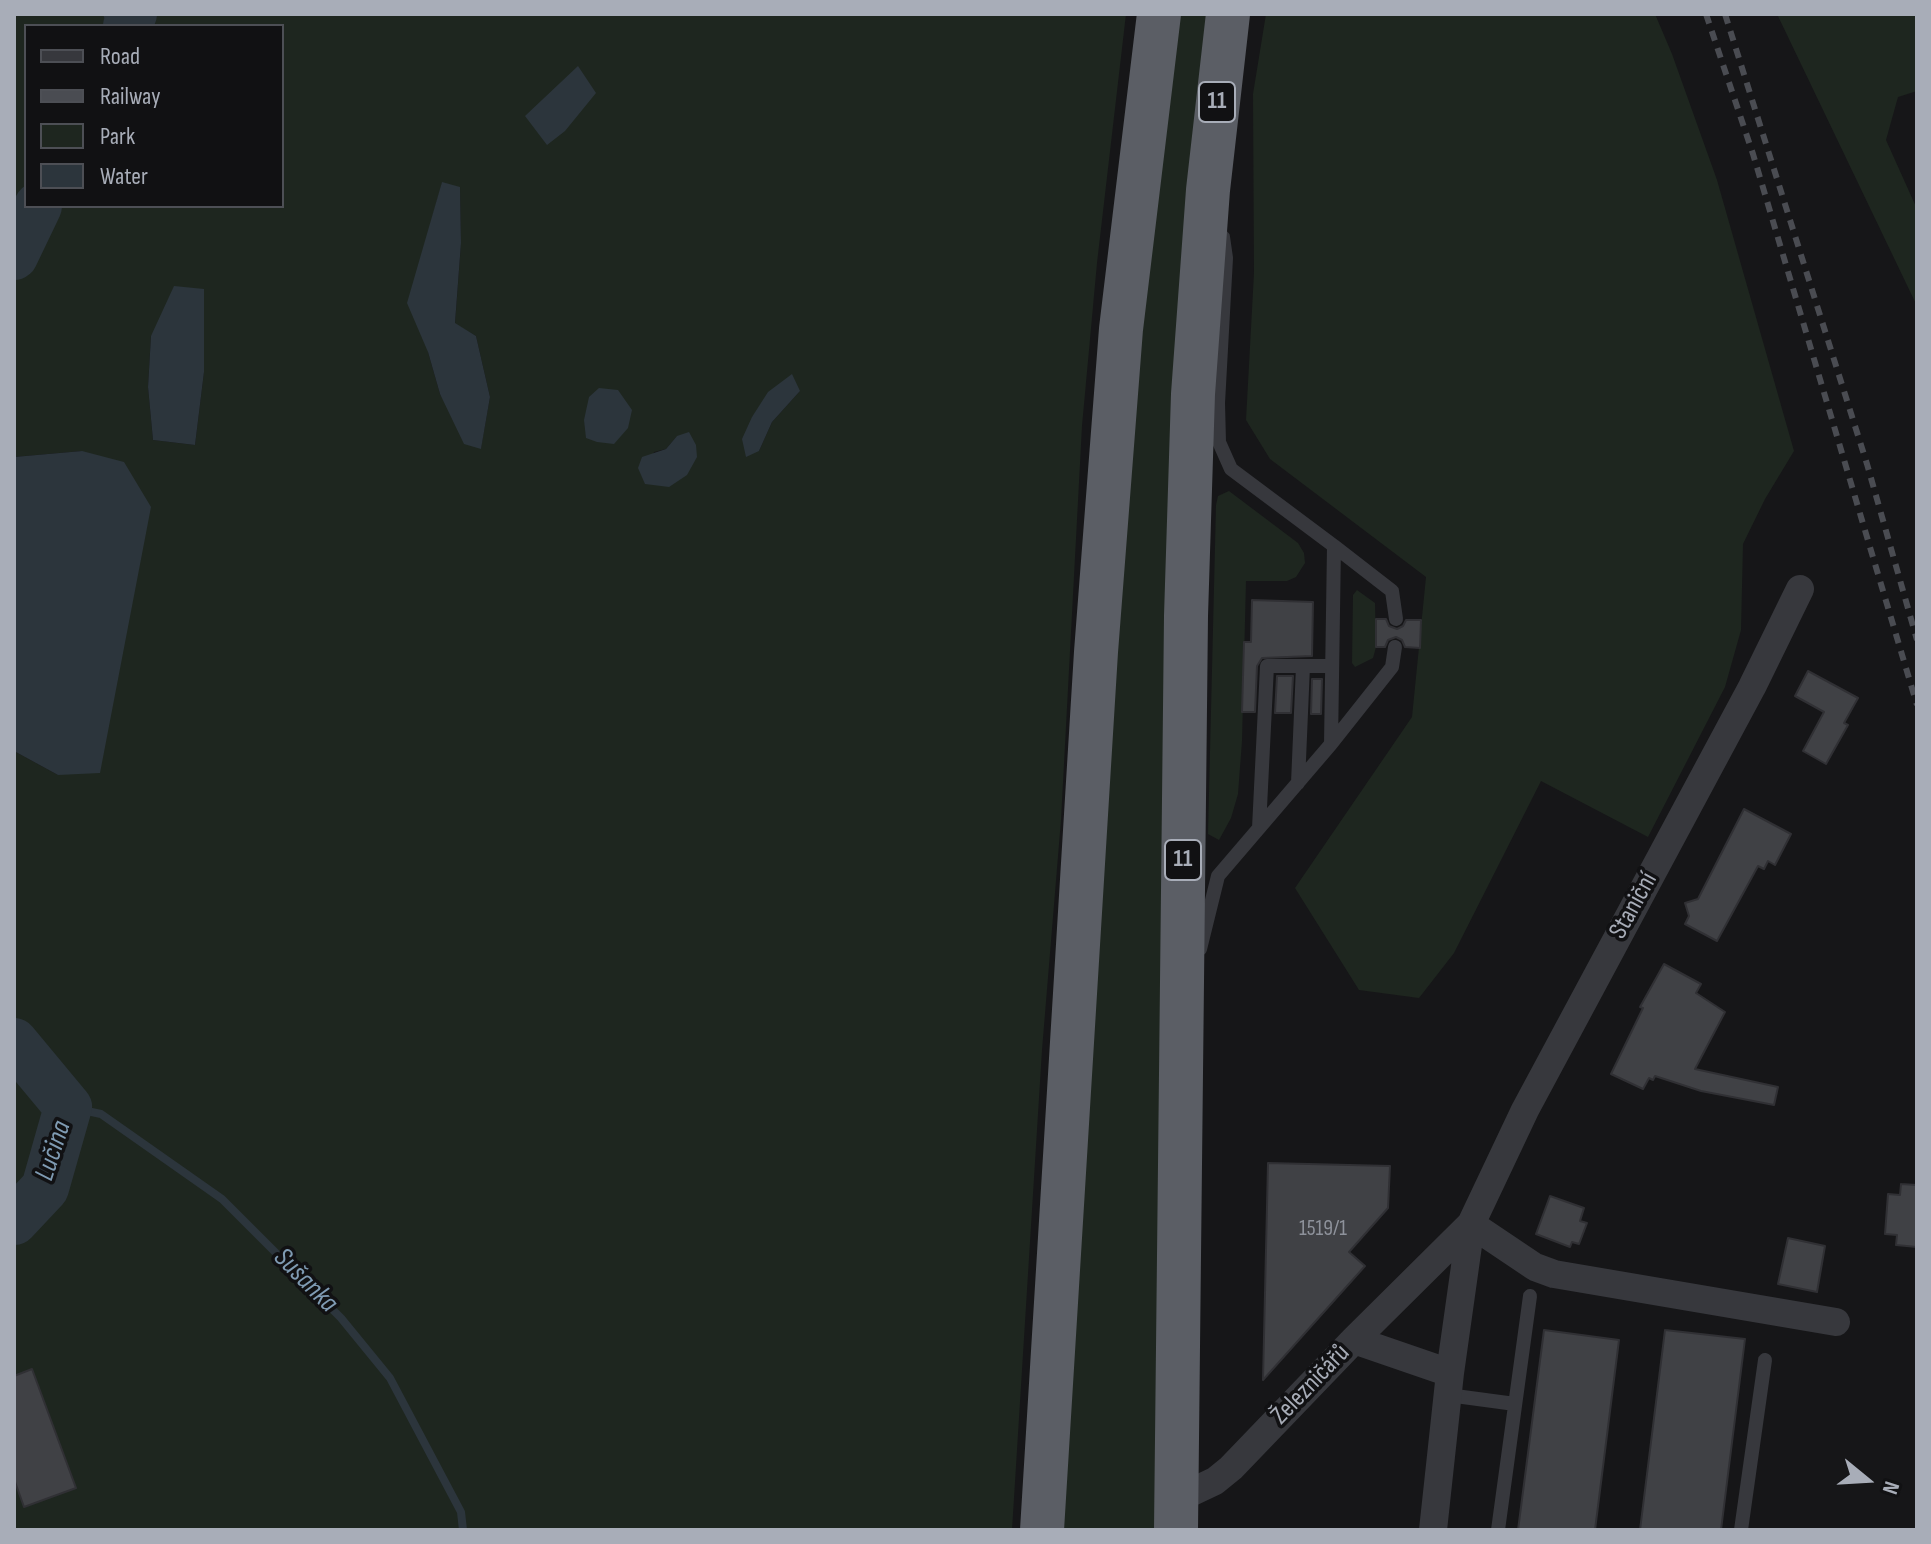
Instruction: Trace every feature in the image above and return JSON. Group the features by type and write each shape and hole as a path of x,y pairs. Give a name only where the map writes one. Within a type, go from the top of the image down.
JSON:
{"highway":[{"path":"1042,1530 1113,421 1159,14"},
{"name":"11","path":"1176,1514 1188,543 1193,394 1208,190 1228,14"}],"street":[{"name":"Staniční","path":"1449,1384 1471,1224 1525,1110 1752,687 1800,589"},
{"name":"Staniční","path":"1354,1340 1471,1224"},
{"path":"1471,1224 1535,1267 1565,1277 1836,1322"},
{"name":"Železničářů","path":"1176,1514 1231,1468 1354,1340 1449,1384"},
{"path":"1433,1530 1449,1384"}],"lane":[{"path":"1208,190 1223,233 1226,258 1218,403 1219,442 1231,469 1392,591 1396,619"},
{"path":"1331,744 1334,546"},
{"path":"1181,1031 1218,876 1392,667 1395,647"},
{"path":"1259,828 1267,666 1332,666"},
{"path":"1297,783 1303,666"},
{"path":"1498,1530 1530,1296"},
{"path":"1741,1530 1765,1360"},
{"path":"1449,1384 1515,1404"}],"green space":[{"path":"14,14 1126,14 1082,426 1061,820 1042,1050 1012,1530 14,1530 14,751 58,775 82,451 14,457","holes":["442,183 460,188 461,243 455,324 476,336 490,397 481,448 440,394 428,352 427,237","204,289 204,372 195,445 153,440 148,387 151,336","800,391 772,422 759,451 752,417","677,436 645,484 654,452 666,449"]},
{"path":"1176,14 1212,14 1160,1530 1059,1530 1125,483"},
{"path":"1266,14 1655,14 1717,180 1794,451 1743,544 1741,630 1725,687 1648,837 1541,781 1454,953 1419,998 1359,990 1295,888 1412,717 1426,577 1270,459 1246,420 1254,273 1253,94"},
{"path":"1777,14 1917,14 1917,91 1898,97 1886,140 1917,209 1917,306"},
{"path":"1229,491 1298,543 1305,563 1296,577 1287,581 1246,581 1238,794 1231,818 1219,840 1208,834 1216,505 1218,496"},
{"path":"1357,590 1375,603 1376,647 1373,658 1355,667 1352,663 1353,595"}],"water":[{"path":"578,66 596,93 565,131 547,145 525,116"},
{"path":"442,182 460,187 461,243 455,323 476,336 490,397 481,449 464,444 440,394 428,352 407,303"},
{"path":"174,286 204,289 204,372 195,445 153,440 148,387 151,336"},
{"path":"792,374 800,391 772,422 759,451 746,457 742,439 752,417 768,392"},
{"path":"599,388 618,390 632,410 628,428 614,444 586,438 584,420 589,397"},
{"path":"689,432 696,445 697,457 687,475 669,487 645,484 638,468 642,457 666,449 677,436"},
{"path":"82,451 124,462 151,507 100,773 58,775 14,751 14,457"},
{"path":"18,1195 51,1210 14,1246 14,1218"}],"building":[{"path":"1252,600 1313,602 1312,656 1262,658 1257,666 1255,712 1242,712 1244,642 1251,642"},
{"path":"1376,619 1386,619 1389,626 1397,629 1406,620 1421,620 1420,648 1405,647 1402,640 1396,637 1388,640 1385,647 1376,647"},
{"path":"1808,671 1858,698 1844,723 1848,725 1826,764 1803,751 1824,712 1795,696"},
{"path":"1277,676 1293,676 1291,713 1275,713"},
{"path":"1312,679 1322,679 1321,714 1311,714"},
{"path":"1744,809 1791,834 1775,865 1768,861 1764,869 1758,866 1717,941 1685,924 1689,916 1685,903 1698,899"},
{"path":"1664,964 1701,984 1696,993 1725,1012 1695,1069 1778,1087 1774,1105 1701,1091 1655,1076 1653,1080 1649,1078 1643,1089 1611,1074 1643,1008 1640,1007"},
{"path":"1268,1163 1390,1166 1388,1208 1349,1252 1365,1266 1263,1380"},
{"path":"1901,1184 1917,1185 1917,1247 1896,1245 1897,1235 1885,1234 1888,1194 1900,1195"},
{"path":"1550,1196 1584,1208 1580,1221 1587,1223 1579,1244 1572,1242 1570,1247 1536,1234"},
{"path":"1788,1238 1825,1246 1817,1292 1778,1284"},
{"path":"1544,1330 1619,1340 1595,1530 1518,1530"},
{"path":"1665,1330 1745,1339 1721,1530 1640,1530"},
{"path":"32,1369 76,1488 24,1507 14,1479 14,1376"}],"waterway":[{"path":"107,14 112,24"},
{"name":"Lučina","path":"128,24 133,14"},
{"name":"Lučina","path":"14,256 37,208"},
{"name":"Lučina","path":"14,1042 68,1107 45,1188 14,1221"},
{"name":"Sušanka","path":"68,1107 101,1114 222,1199 341,1318 390,1378 461,1512 463,1530"}],"railway":[{"path":"1706,14 1753,154 1917,705"},
{"path":"1725,14 1867,464 1917,640"}]}
